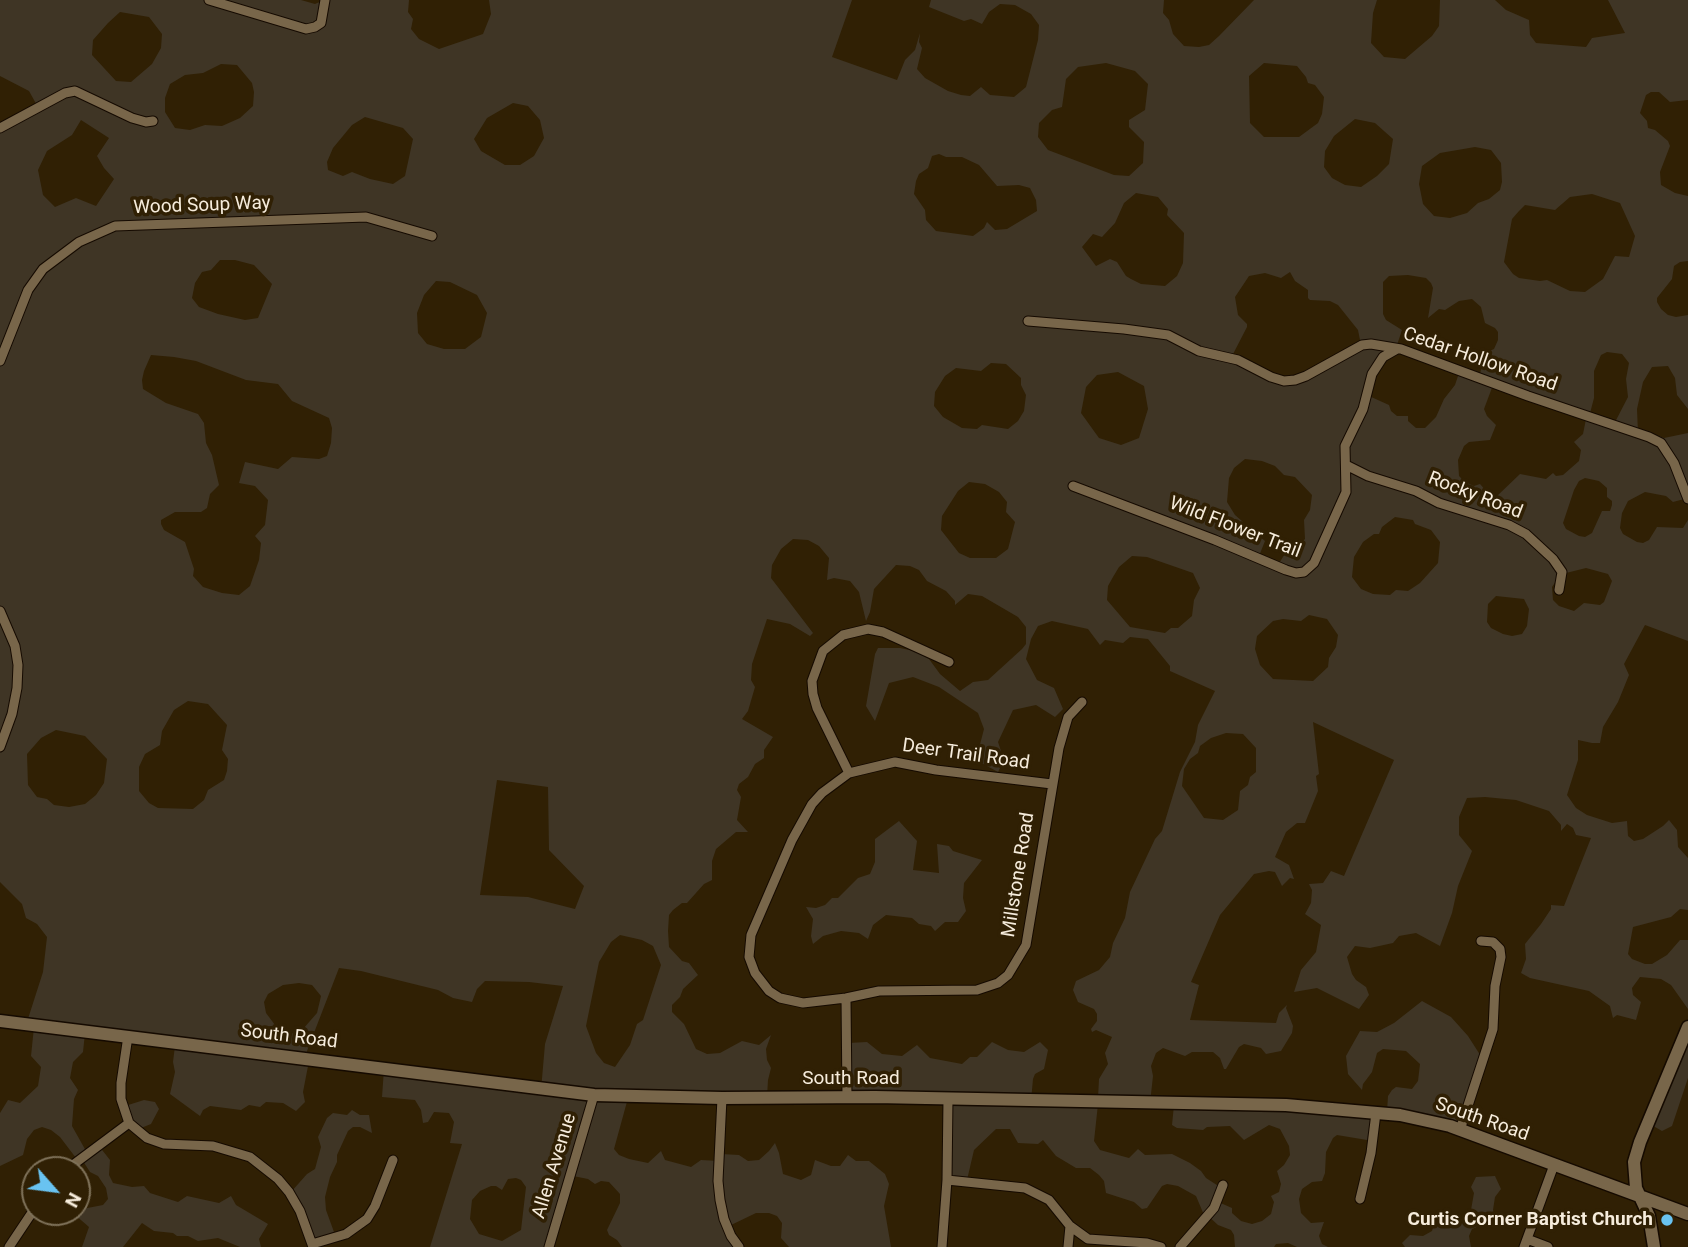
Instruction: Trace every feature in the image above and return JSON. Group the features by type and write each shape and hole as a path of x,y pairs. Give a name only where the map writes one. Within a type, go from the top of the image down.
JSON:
{"street":[{"path":"209,0 306,29 321,23 325,0"},
{"path":"0,128 65,93 75,91 132,118 153,121"},
{"name":"Wood Soup Way","path":"0,361 28,290 43,269 79,242 115,226 366,217 432,236"},
{"name":"Cedar Hollow Road","path":"1028,321 1168,335 1199,351 1238,360 1271,377 1284,380 1306,376 1362,345 1398,349 1661,443 1674,463 1688,499"},
{"name":"Wild Flower Trail","path":"1073,486 1286,570 1300,573 1314,563 1346,492 1345,446 1363,409 1374,369 1386,354 1398,349"},
{"name":"Rocky Road","path":"1346,465 1368,476 1416,491 1439,503 1509,525 1527,534 1553,559 1562,572 1559,590"},
{"path":"0,611 15,646 18,665 12,714 0,747"},
{"path":"849,773 817,708 813,694 812,681 823,651 843,635 868,629 883,632 949,662"},
{"name":"Millstone Road","path":"846,998 879,991 977,990 1008,975 1026,945 1052,784 1068,717 1082,702"},
{"name":"Deer Trail Road","path":"846,998 803,1003 780,998 763,985 749,957 755,923 804,815 822,793 849,773 895,762 936,770 1052,784"},
{"path":"1460,1130 1492,1035 1495,986 1501,957 1500,949 1493,942 1481,941"},
{"path":"846,998 847,1098"},
{"name":"South Road","path":"0,1021 594,1095 1286,1105 1414,1117 1460,1130 1688,1214"},
{"path":"1654,1247 1649,1216 1633,1176 1636,1154 1688,1027"},
{"path":"128,1036 121,1099 129,1123 147,1138 164,1144 214,1146 250,1157 278,1178 289,1192 300,1211 313,1245 346,1234 367,1219 393,1160"},
{"name":"Allen Avenue","path":"549,1247 594,1095"},
{"path":"722,1098 718,1181 720,1200 731,1236 739,1247"},
{"path":"942,1247 947,1180 948,1099"},
{"path":"1360,1199 1371,1153 1376,1113"},
{"path":"85,1156 129,1123"},
{"path":"1548,1247 1526,1243 1555,1165"},
{"path":"947,1180 1025,1188 1049,1200 1070,1226 1088,1239 1147,1242 1161,1247"},
{"path":"1180,1247 1214,1208 1223,1185"},
{"path":"9,1247 23,1226"},
{"path":"1069,1247 1070,1226"}],"shaded area":[{"path":"0,0 301,0 315,4 324,0 409,0 408,12 413,19 411,29 419,39 439,49 483,34 491,14 489,0 852,0 832,57 897,80 905,60 915,50 920,33 919,42 922,48 917,69 925,78 961,95 970,96 981,87 990,95 1014,97 1026,87 1038,40 1039,25 1031,14 1015,5 1000,4 989,12 982,24 971,19 964,21 929,7 931,0 1164,0 1163,13 1169,20 1173,34 1184,46 1199,47 1209,45 1254,0 1377,0 1373,13 1371,43 1384,57 1405,59 1432,36 1439,26 1440,0 1495,0 1506,10 1529,20 1530,35 1536,43 1586,47 1592,38 1625,33 1608,0 1688,0 1688,100 1670,102 1659,92 1651,92 1646,95 1640,113 1647,121 1648,128 1655,130 1670,146 1660,172 1661,185 1675,193 1688,196 1688,261 1674,266 1672,279 1657,298 1657,302 1668,315 1688,315 1688,409 1677,395 1675,378 1668,366 1652,367 1643,382 1637,409 1638,433 1664,438 1688,433 1688,498 1673,502 1666,496 1645,492 1628,501 1622,513 1620,528 1623,534 1643,543 1649,540 1657,527 1683,528 1688,520 1688,641 1645,625 1624,664 1629,675 1618,702 1603,727 1600,743 1578,740 1578,760 1567,795 1576,808 1587,815 1612,823 1627,821 1628,836 1634,841 1643,839 1669,820 1677,830 1678,847 1688,858 1688,910 1680,909 1671,917 1633,927 1628,954 1632,959 1652,964 1667,955 1680,940 1688,940 1688,1009 1671,985 1661,979 1640,977 1632,988 1633,995 1641,1002 1636,1020 1617,1015 1613,1018 1610,1006 1589,991 1530,978 1521,973 1526,959 1525,944 1551,909 1551,905 1564,906 1591,838 1576,835 1573,828 1567,824 1561,831 1561,825 1549,811 1516,800 1485,797 1467,798 1459,817 1459,835 1472,851 1440,946 1416,933 1399,936 1393,943 1370,948 1355,946 1347,957 1352,974 1366,987 1369,995 1359,1009 1317,988 1294,992 1301,970 1316,952 1321,925 1305,914 1311,903 1312,890 1309,884 1323,883 1331,871 1344,876 1394,760 1313,722 1319,774 1316,776 1318,791 1305,823 1297,823 1286,832 1275,857 1289,865 1294,879 1290,878 1282,886 1275,872 1254,874 1220,915 1191,982 1199,985 1190,1020 1276,1023 1279,1013 1287,1005 1293,1026 1292,1033 1281,1051 1266,1054 1261,1048 1244,1044 1239,1047 1226,1069 1213,1052 1192,1052 1185,1056 1163,1048 1156,1053 1151,1066 1153,1076 1150,1103 1098,1098 1099,1079 1108,1064 1105,1053 1112,1037 1096,1030 1092,1032 1097,1014 1094,1009 1078,1002 1073,990 1076,981 1099,970 1110,957 1113,943 1125,918 1130,892 1155,839 1162,831 1180,772 1195,742 1198,725 1215,691 1170,671 1170,666 1148,639 1130,637 1123,643 1105,640 1100,645 1088,629 1052,621 1038,626 1031,639 1026,659 1037,680 1054,688 1063,709 1055,717 1036,705 1013,710 998,742 1004,760 998,772 976,760 984,729 978,713 939,687 913,677 889,683 875,721 866,706 878,648 914,651 929,659 940,674 960,691 973,682 988,680 1026,644 1026,627 1018,617 982,596 968,594 955,605 955,601 946,591 927,581 919,570 896,565 874,589 866,621 859,592 850,581 834,578 827,580 829,558 819,546 808,540 793,539 781,549 772,565 771,578 813,633 810,636 790,624 767,619 752,664 751,680 755,687 748,711 742,719 773,737 764,750 764,758 755,764 737,790 741,797 737,820 748,832 736,832 716,849 712,861 712,880 704,884 687,903 682,903 673,910 669,915 668,931 669,947 682,961 689,963 698,975 683,989 672,1005 672,1012 684,1024 696,1049 707,1054 720,1053 742,1041 759,1045 771,1035 766,1049 771,1068 767,1097 628,1098 614,1149 619,1155 648,1163 661,1151 665,1160 691,1167 701,1160 719,1161 721,1154 739,1155 748,1161 759,1160 775,1143 783,1174 801,1180 811,1175 815,1160 831,1166 840,1166 848,1155 856,1161 869,1161 885,1174 889,1184 884,1206 891,1247 789,1247 781,1238 782,1223 777,1216 756,1213 729,1226 739,1247 622,1247 607,1230 620,1203 620,1194 609,1182 601,1181 595,1184 588,1179 573,1176 550,1247 430,1247 462,1144 450,1143 454,1122 449,1113 434,1112 428,1122 423,1123 421,1110 415,1100 382,1097 384,1069 541,1090 545,1044 563,986 485,981 477,989 472,1002 453,998 438,990 339,968 307,1051 306,1058 309,1061 303,1092 305,1102 296,1111 283,1103 266,1102 260,1107 249,1105 241,1110 210,1106 203,1110 200,1116 170,1094 175,1072 175,1046 85,1033 83,1052 73,1062 70,1078 78,1090 74,1099 72,1126 86,1151 99,1146 110,1160 109,1175 113,1183 132,1187 144,1186 150,1193 178,1202 187,1196 219,1203 231,1196 236,1205 268,1224 259,1239 261,1247 240,1247 218,1238 198,1241 188,1236 154,1231 142,1223 123,1247 82,1247 88,1226 91,1226 91,1207 103,1205 108,1199 106,1188 98,1176 91,1172 91,1156 74,1156 60,1137 42,1127 34,1130 27,1139 23,1155 0,1166 0,1113 8,1100 20,1103 38,1086 41,1067 31,1056 34,1027 26,1025 43,972 47,937 37,924 26,918 22,904 0,882 0,130 39,109 29,91 0,76","holes":["120,12 149,17 162,34 161,48 152,64 131,82 116,81 92,55 93,40","1106,63 1135,71 1148,84 1145,110 1129,120 1129,127 1144,142 1143,163 1129,176 1114,175 1048,150 1038,137 1039,123 1052,110 1062,107 1066,79 1078,67","1264,63 1297,66 1308,83 1315,85 1324,97 1318,123 1299,137 1264,137 1250,123 1249,76","221,64 237,65 252,83 253,106 240,118 222,126 205,125 190,130 175,128 165,112 165,98 170,84 185,75 203,73","513,103 528,106 540,120 544,138 534,156 520,165 505,165 481,151 474,139 487,118","365,117 403,128 413,139 405,176 393,184 352,172 343,176 328,170 327,162 333,148 352,125","1355,119 1375,123 1393,139 1389,164 1361,187 1345,185 1332,178 1324,167 1325,151 1334,136","81,120 109,138 97,156 114,179 96,206 76,198 55,207 43,195 38,170 47,151 72,135","1475,147 1491,150 1501,163 1500,190 1467,213 1450,218 1434,216 1423,204 1419,184 1422,166 1440,153","939,154 962,157 979,165 997,186 1019,185 1030,188 1036,200 1037,211 1007,229 995,230 987,222 984,228 973,236 936,231 926,220 925,210 914,194 919,174 928,168 932,156","1136,193 1158,197 1168,209 1167,215 1184,233 1183,263 1177,276 1165,286 1141,284 1126,276 1117,262 1110,259 1096,266 1082,247 1093,234 1102,237 1115,223 1124,203","1592,194 1620,203 1635,236 1629,257 1615,256 1603,279 1585,292 1570,291 1547,280 1519,278 1504,262 1512,219 1525,205 1555,210 1570,197","220,260 235,260 254,265 272,284 258,318 245,320 218,314 199,307 192,298 195,283 202,272 211,270","1290,272 1295,281 1308,290 1310,300 1330,301 1338,305 1358,330 1361,345 1293,382 1231,358 1247,327 1238,315 1235,297 1249,276 1265,273 1281,278","1408,275 1426,278 1431,283 1433,288 1428,318 1439,309 1445,310 1459,301 1472,299 1481,307 1485,323 1498,332 1494,349 1485,353 1479,378 1459,373 1436,417 1425,428 1416,428 1408,421 1408,416 1397,416 1389,405 1369,396 1375,369 1396,348 1402,330 1386,320 1383,314 1383,282 1389,276","436,281 450,282 477,295 487,313 481,337 465,349 444,349 427,344 418,333 417,313 424,295","1607,352 1622,354 1629,363 1626,379 1628,397 1613,426 1589,417 1594,398 1594,371 1601,355","151,355 174,357 196,361 246,380 278,384 292,401 329,418 332,428 327,456 319,459 292,457 278,469 245,462 239,483 255,486 268,500 265,525 255,536 261,543 259,560 250,586 239,595 203,587 193,576 194,569 185,542 164,530 161,524 161,520 175,512 201,512 207,508 210,494 219,485 212,455 206,443 204,423 198,414 166,403 143,389 144,371","991,363 1006,364 1021,378 1026,395 1024,411 1018,421 1008,429 982,425 977,429 962,428 943,417 934,406 935,392 945,376 956,368 981,371","1118,372 1144,386 1148,409 1139,438 1121,445 1099,438 1081,413 1086,387 1097,375","1493,385 1586,419 1583,434 1574,442 1581,450 1579,461 1563,475 1556,476 1553,473 1546,479 1520,474 1497,496 1488,493 1480,484 1474,486 1459,476 1458,460 1464,446 1469,442 1490,440 1496,425 1484,409","1245,459 1275,466 1284,475 1295,477 1312,495 1310,510 1304,520 1305,539 1292,552 1286,552 1278,565 1259,556 1265,541 1235,515 1227,502 1229,478 1234,468","1585,478 1599,481 1607,488 1607,497 1612,501 1612,505 1610,511 1602,511 1592,533 1585,537 1579,536 1566,529 1563,523 1579,481","969,482 985,484 999,492 1007,502 1006,512 1015,522 1008,549 996,558 970,558 959,553 941,530 942,516 958,491","1395,517 1413,520 1415,524 1431,530 1440,542 1438,563 1420,583 1408,591 1396,590 1390,595 1373,594 1361,589 1352,577 1354,557 1363,542 1374,534 1379,534 1382,527","1132,556 1147,557 1193,573 1200,588 1194,600 1192,616 1178,628 1171,628 1165,633 1130,627 1107,600 1108,586 1119,567","1586,568 1608,574 1612,581 1604,602 1600,605 1584,603 1574,611 1559,606 1553,600 1552,587 1558,578 1566,573","1496,596 1524,599 1529,609 1527,626 1522,634 1512,636 1491,628 1487,622 1488,604","1309,615 1327,619 1338,635 1328,667 1313,681 1273,679 1260,665 1255,649 1257,636 1273,621 1301,621","188,701 208,704 227,725 222,750 228,759 224,780 208,790 204,800 193,809 158,808 149,803 139,791 139,767 145,754 160,745 162,731 174,710","56,730 85,736 107,759 104,783 96,795 85,804 69,807 54,805 47,799 37,797 28,785 27,754 41,738","1226,733 1243,734 1256,748 1256,772 1250,777 1248,785 1240,791 1238,810 1223,820 1204,818 1182,786 1184,769 1198,753 1200,746 1211,738","497,780 548,787 549,850 584,886 575,909 528,897 480,895","620,935 642,940 653,946 661,965 643,1020 637,1024 630,1045 615,1067 604,1063 596,1053 586,1026 599,962 611,942","283,985 312,985 321,996 317,1013 303,1029 291,1034 278,1029 266,1013 264,1002 268,994","516,1178 526,1187 521,1230 502,1241 479,1234 470,1219 472,1200 480,1191 491,1186 502,1190 508,1179"]},
{"path":"899,821 917,841 913,870 939,873 937,844 949,846 953,851 982,860 964,883 966,911 958,922 945,922 935,931 931,926 919,924 912,918 886,915 873,925 868,939 859,933 841,931 823,936 813,944 813,919 806,907 825,905 832,898 838,898 858,878 870,874 875,862 875,839"},
{"path":"1422,1001 1451,1017 1468,1036 1484,1061 1462,1130 1387,1112 1388,1096 1392,1090 1396,1087 1412,1089 1418,1081 1420,1064 1406,1051 1383,1049 1377,1053 1372,1072 1362,1090 1348,1074 1346,1056 1360,1031 1377,1032 1394,1023"},
{"path":"1688,1030 1688,1078 1672,1126 1662,1131 1648,1123"},
{"path":"867,1042 882,1054 902,1056 917,1045 930,1058 962,1064 970,1057 977,1057 992,1042 1008,1050 1024,1052 1040,1042 1048,1050 1044,1069 1035,1074 1033,1079 1031,1101 1098,1104 1094,1141 1100,1150 1129,1158 1138,1149 1145,1155 1172,1154 1190,1163 1220,1187 1216,1201 1232,1208 1232,1213 1241,1221 1252,1224 1271,1214 1274,1202 1271,1196 1279,1192 1281,1184 1277,1171 1290,1155 1289,1146 1280,1129 1269,1125 1244,1140 1230,1126 1207,1127 1203,1130 1177,1128 1172,1125 1174,1105 1374,1113 1373,1141 1337,1135 1326,1152 1322,1181 1312,1182 1302,1189 1299,1199 1301,1213 1311,1223 1324,1222 1319,1236 1322,1244 1328,1247 1297,1247 1288,1243 1276,1244 1274,1247 1235,1247 1231,1230 1204,1215 1196,1196 1178,1186 1162,1186 1147,1208 1142,1209 1134,1202 1106,1193 1104,1181 1090,1168 1076,1168 1056,1156 1043,1140 1038,1144 1018,1143 1010,1129 996,1129 974,1150 967,1180 951,1180 949,1100 850,1099 848,1043"},
{"path":"144,1100 155,1102 159,1109 151,1124 136,1130 125,1106"},
{"path":"352,1110 360,1115 369,1115 372,1133 360,1127 353,1127 348,1131 337,1155 325,1197 326,1210 334,1232 312,1240 291,1192 315,1169 321,1147 318,1137 327,1118 333,1113 347,1115"},
{"path":"1495,1176 1501,1189 1495,1197 1494,1213 1490,1221 1472,1229 1469,1236 1471,1247 1405,1247 1402,1243 1410,1235 1423,1236 1432,1231 1435,1220 1442,1218 1459,1221 1471,1210 1474,1193 1471,1187 1476,1177"}],"place":[{"name":"Curtis Corner Baptist Church","path":"1667,1220"}]}
